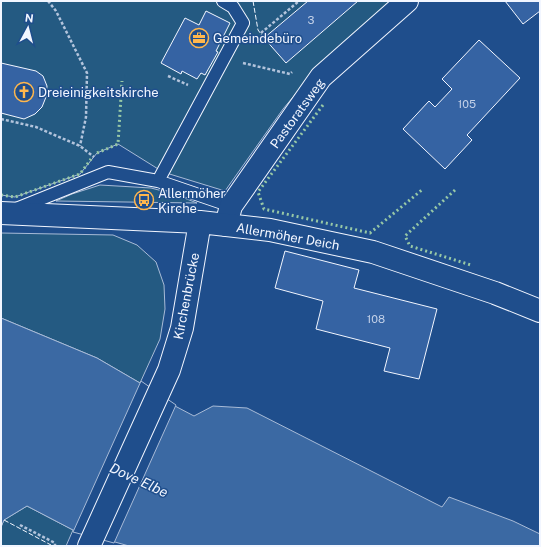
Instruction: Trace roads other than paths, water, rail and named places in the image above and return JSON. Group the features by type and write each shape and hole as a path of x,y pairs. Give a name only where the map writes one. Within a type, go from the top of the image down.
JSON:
{"street":[{"name":"Pastoratsweg","path":"228,215 321,77 407,1"},
{"name":"Allermöher Deich","path":"3,213 200,222 228,215 270,230 373,252 495,294 540,312"},
{"name":"Kirchenbrücke","path":"89,546 169,370 182,328 200,222"}],"lane":[{"path":"158,181 243,23 233,7 223,1"},
{"path":"3,213 108,172 158,181 228,215"}],"water":[{"name":"Dove Elbe","path":"1,318 97,358 194,416 213,406 247,408 442,507 449,497 513,521 540,534 540,546 129,546 73,530 27,506 4,520 1,527"}],"place":[{"name":"Gemeindebüro","path":"199,38"},
{"name":"Dreieinigkeitskirche","path":"24,92"},
{"name":"Allermöher Kirche","path":"144,200"}]}
